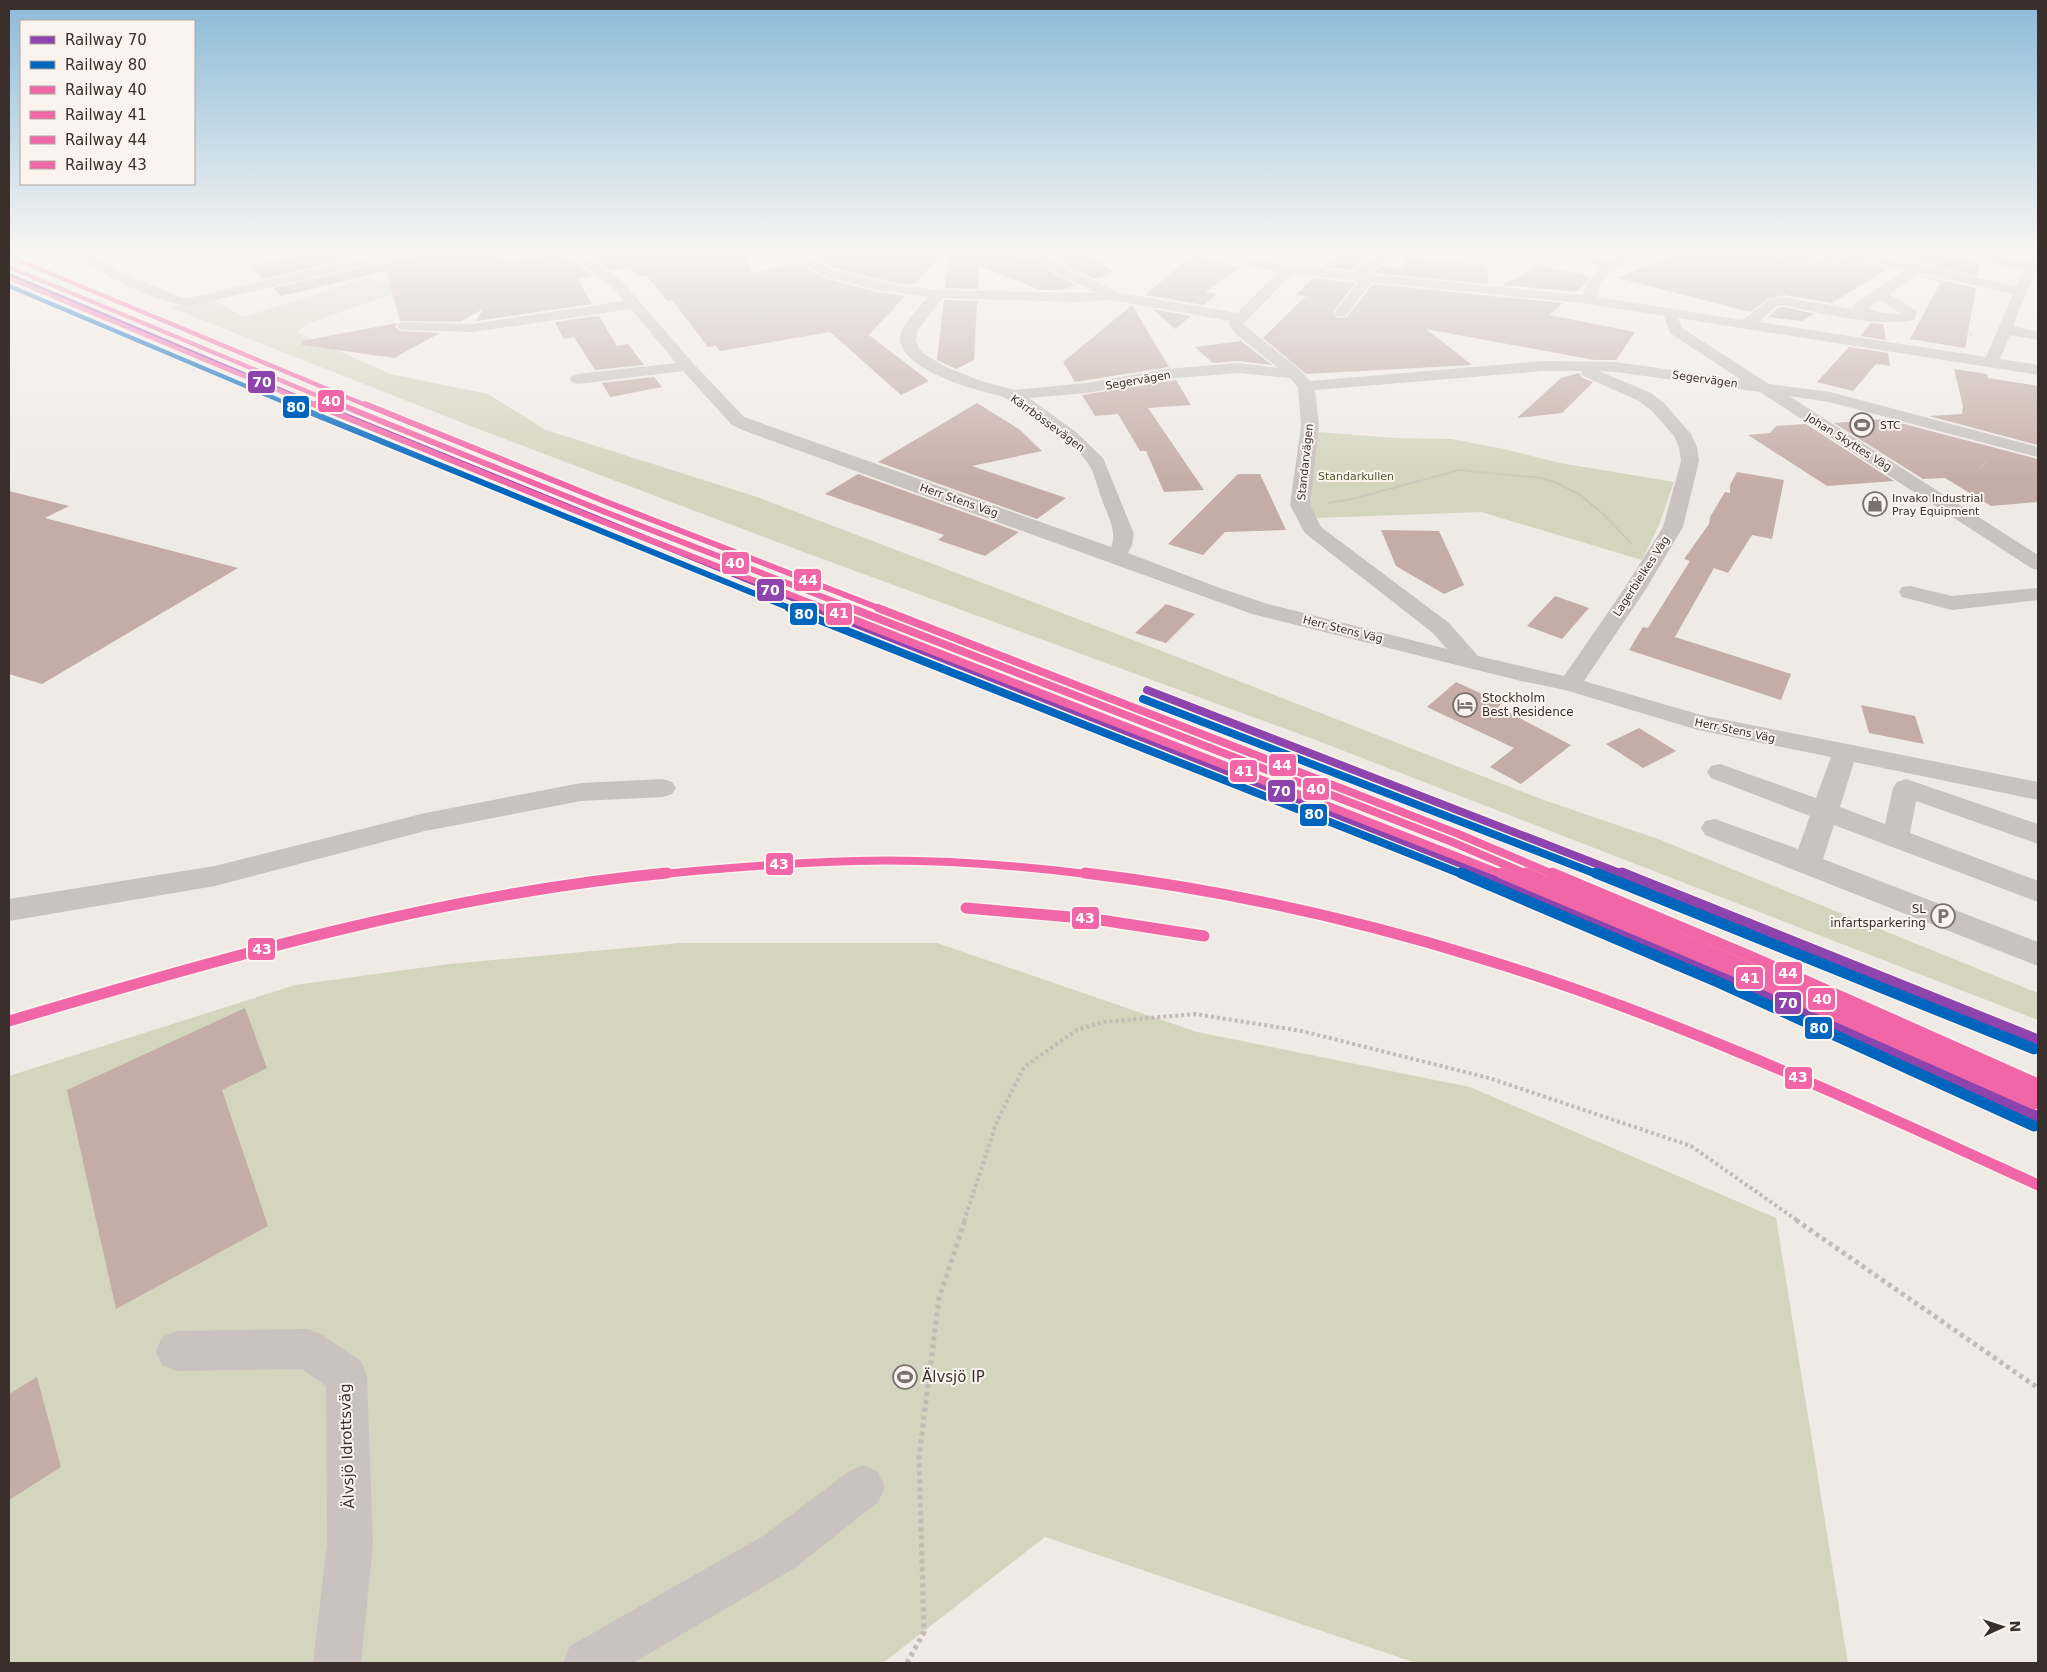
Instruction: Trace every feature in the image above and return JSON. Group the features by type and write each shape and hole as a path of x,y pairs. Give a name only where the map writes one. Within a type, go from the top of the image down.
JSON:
{"street":[{"path":"439,327 480,327"},
{"name":"Herr Stens Väg","path":"655,327 687,366 738,421 750,427 1116,556 1212,593 1260,609 1521,674 1570,684 1698,722 2038,791"},
{"name":"Kärrbössevägen","path":"913,327 909,332 908,342 913,352 924,362 982,386 1012,395 1091,454 1097,462 1124,534 1122,544 1116,556"},
{"path":"1238,327 1300,380"},
{"name":"Johan Skyttes Väg","path":"1674,327 1675,330 1761,386 2038,564"},
{"path":"1766,327 2038,370"},
{"path":"1991,363 2004,329 2038,336"},
{"path":"578,379 687,366"},
{"name":"Segervägen","path":"1012,395 1087,388 1166,374 1238,368 1300,380 1543,366 1616,367 1830,397 2038,452"},
{"name":"Lagerbielkes Väg","path":"1570,684 1635,589 1673,527 1690,462 1688,447 1682,434 1658,406 1645,397 1601,379 1580,367"},
{"name":"Standarvägen","path":"1300,380 1310,426 1301,507 1312,530 1441,628 1470,661"},
{"path":"2009,545 2038,543"},
{"path":"1910,592 1952,603 2038,594"},
{"path":"1807,864 1845,752"},
{"path":"1720,772 2038,892"},
{"path":"9,910 214,876 425,822 581,792 663,788"},
{"path":"1895,838 1906,788 2038,834"},
{"path":"1715,828 2038,954"},
{"name":"Älvsjö Idrottsväg","path":"176,1351 308,1348 346,1376 350,1544 337,1663"},
{"path":"587,1663 779,1552 863,1487"}],"path":[{"path":"1301,507 1352,499 1460,470 1541,478 1552,480 1580,496 1601,511 1641,553 1653,557"},
{"path":"907,1663 924,1632 919,1456 939,1298 997,1121 1024,1066 1077,1030 1103,1022 1194,1014 1302,1031 1489,1078 1691,1146 2038,1388"}],"green space":[{"path":"220,327 304,327 297,332 390,374 488,394 546,430 757,497 1167,653 1541,799 1658,839 2038,993 2038,1020 1313,739 801,551 473,427"},
{"name":"Standarkullen","path":"1318,432 1394,438 1451,439 1504,449 1560,463 1674,482 1659,525 1642,560 1481,512 1316,518 1307,501"},
{"name":"Älvsjö IP","path":"681,943 937,943 1197,1032 1470,1087 1776,1218 1848,1663 1416,1663 1045,1537 883,1663 9,1663 9,1076 295,985 449,964"}],"building":[{"path":"376,327 395,327 399,331 440,333 394,358 302,345 302,341"},
{"path":"558,327 606,327 617,346 628,344 644,365 595,370 574,337 564,339"},
{"path":"693,327 876,327 869,335 929,381 901,395 830,332 720,351 716,346 708,347"},
{"path":"941,327 976,327 974,360 956,369 937,360"},
{"path":"1105,327 1145,327 1169,367 1075,382 1063,362"},
{"path":"1274,327 1610,327 1635,332 1616,360 1594,360 1426,329 1472,365 1306,374 1263,338"},
{"path":"1868,327 1884,327 1886,340 1860,336"},
{"path":"1917,327 1969,327 1965,348 1910,339"},
{"path":"1241,341 1272,365 1238,361 1213,363 1195,347"},
{"path":"1849,347 1888,353 1890,366 1876,364 1853,391 1817,382"},
{"path":"1954,369 1987,374 1988,378 2038,386 2038,445 1929,416 1962,414 1963,406"},
{"path":"1579,373 1582,378 1593,382 1562,413 1517,418 1561,378"},
{"path":"654,377 662,387 610,397 602,383"},
{"path":"1176,380 1191,405 1148,408 1204,490 1164,492 1146,451 1140,451 1118,414 1095,416 1082,395"},
{"path":"977,403 1019,429 1042,451 972,466 1066,498 1037,519 878,462"},
{"path":"1884,419 1897,427 1900,423 2038,459 2038,502 1991,506 1945,478 1923,479 1834,423"},
{"path":"1806,424 1894,481 1827,486 1748,435 1770,433 1776,426"},
{"path":"1737,472 1784,480 1772,539 1752,535 1728,573 1714,568 1675,637 1791,674 1781,700 1629,650 1643,627 1648,628 1690,561 1684,559 1709,524 1710,517 1725,492 1730,493 1730,485"},
{"path":"858,474 1019,532 985,556 938,540 944,535 825,494"},
{"path":"1238,474 1260,474 1286,530 1225,532 1203,555 1168,544"},
{"path":"9,491 69,506 45,518 238,568 42,684 9,674"},
{"path":"1381,530 1439,531 1464,585 1444,594 1396,566"},
{"path":"1555,596 1589,608 1562,639 1527,626"},
{"path":"1166,604 1195,614 1166,643 1135,633"},
{"path":"1456,682 1502,703 1498,707 1571,745 1521,784 1490,767 1514,748 1427,707"},
{"path":"1861,705 1915,716 1924,744 1869,733"},
{"path":"1639,728 1676,751 1643,768 1606,744"},
{"path":"245,1008 267,1068 222,1090 268,1226 116,1309 67,1090"},
{"path":"37,1377 61,1467 9,1500 9,1394"}],"rail line":[{"name":"80","path":"106,327 708,576 1439,864 1720,983 2034,1126"},
{"name":"41","path":"127,327 601,521 1448,851 1743,975 2034,1104"},
{"name":"70","path":"131,327 712,567 1443,855 1724,974 2038,1117"},
{"name":"40","path":"153,327 605,512 1452,842 1746,966 2038,1095"},
{"name":"44","path":"178,327 609,503 1456,833 1750,956 2038,1084"},
{"name":"70","path":"1147,690 1594,862 2038,1040"},
{"name":"80","path":"1143,699 1590,871 2034,1049"},
{"name":"43","path":"9,1021 217,961 322,934 534,891 641,876 749,866 857,861 994,865 1131,879 1199,889 1334,917 1482,958 1564,985 1724,1046 1882,1114 2038,1185"},
{"name":"43","path":"966,908 1094,919 1204,936"}],"place":[{"name":"STC","path":"1862,425"},
{"name":"Invako Industrial Pray Equipment","path":"1875,504"},
{"name":"Stockholm Best Residence","path":"1465,705"},
{"name":"SL infartsparkering","path":"1943,916"},
{"name":"Älvsjö IP","path":"905,1377"}]}
